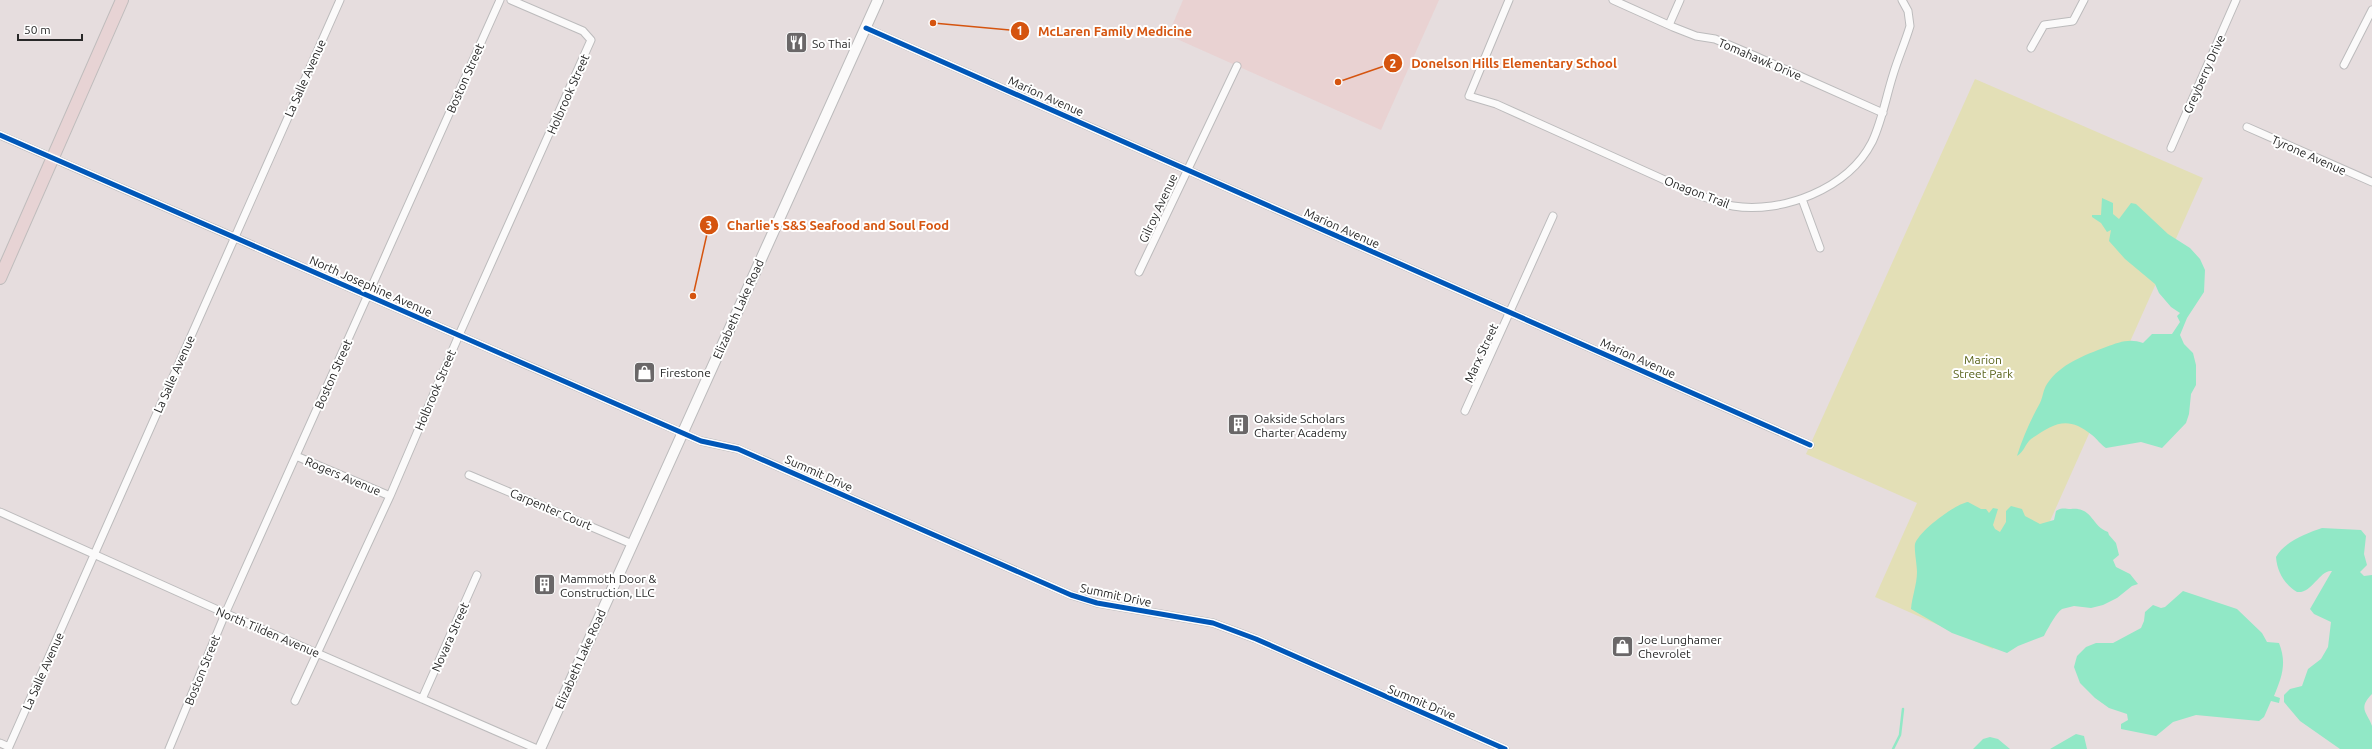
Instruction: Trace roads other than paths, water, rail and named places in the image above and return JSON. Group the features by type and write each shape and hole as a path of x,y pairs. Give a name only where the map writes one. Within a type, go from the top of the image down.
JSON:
{"highway":[{"path":"0,278 122,0"}],"main road":[{"name":"Elizabeth Lake Road","path":"540,749 878,0"}],"street":[{"name":"La Salle Avenue","path":"8,748 340,0"},
{"name":"Boston Street","path":"169,749 225,614 500,0"},
{"name":"Holbrook Street","path":"295,702 316,653 390,496 459,335 591,40 588,34 511,0"},
{"name":"Onagon Trail","path":"1509,0 1469,96 1496,104 1698,195 1732,206 1775,207 1802,199 1823,189 1857,162 1871,143 1883,113 1893,74 1910,26 1908,11 1902,0"},
{"name":"Tomahawk Drive","path":"1613,0 1669,26 1696,36 1715,39 1883,113"},
{"path":"1669,26 1680,0"},
{"path":"2031,48 2043,26 2049,22 2073,21 2084,0"},
{"name":"Greyberry Drive","path":"2171,148 2236,0"},
{"path":"2344,65 2372,10"},
{"name":"Marion Avenue","path":"866,28 1510,314 1810,445"},
{"name":"Gilroy Avenue","path":"1139,272 1237,66"},
{"name":"Tyrone Avenue","path":"2247,127 2372,182"},
{"name":"North Josephine Avenue","path":"0,135 235,236 368,296 682,432"},
{"path":"1802,199 1820,248"},
{"name":"Marx Street","path":"1465,410 1510,314 1553,216"},
{"name":"Summit Drive","path":"682,432 701,441 738,449 1071,596 1097,603 1214,623 1246,635 1505,749"},
{"name":"Rogers Avenue","path":"296,456 390,496"},
{"name":"Carpenter Court","path":"469,475 632,544"},
{"name":"North Tilden Avenue","path":"0,512 225,614 537,749"},
{"name":"Novara Street","path":"422,699 477,575"},
{"path":"0,743 8,748"}],"waterway":[{"path":"1893,749 1900,735 1903,709"}],"place":[{"name":"McLaren Family Medicine","path":"933,23"},
{"name":"So Thai","path":"796,43"},
{"name":"Donelson Hills Elementary School","path":"1338,82"},
{"name":"Charlie's S&S Seafood and Soul Food","path":"693,296"},
{"name":"Firestone","path":"645,372"},
{"name":"Oakside Scholars Charter Academy","path":"1239,425"},
{"name":"Mammoth Door & Construction, LLC","path":"544,585"},
{"name":"Joe Lunghamer Chevrolet","path":"1622,646"}],"park label":[{"name":"Marion Street Park","path":"1983,366"}]}
